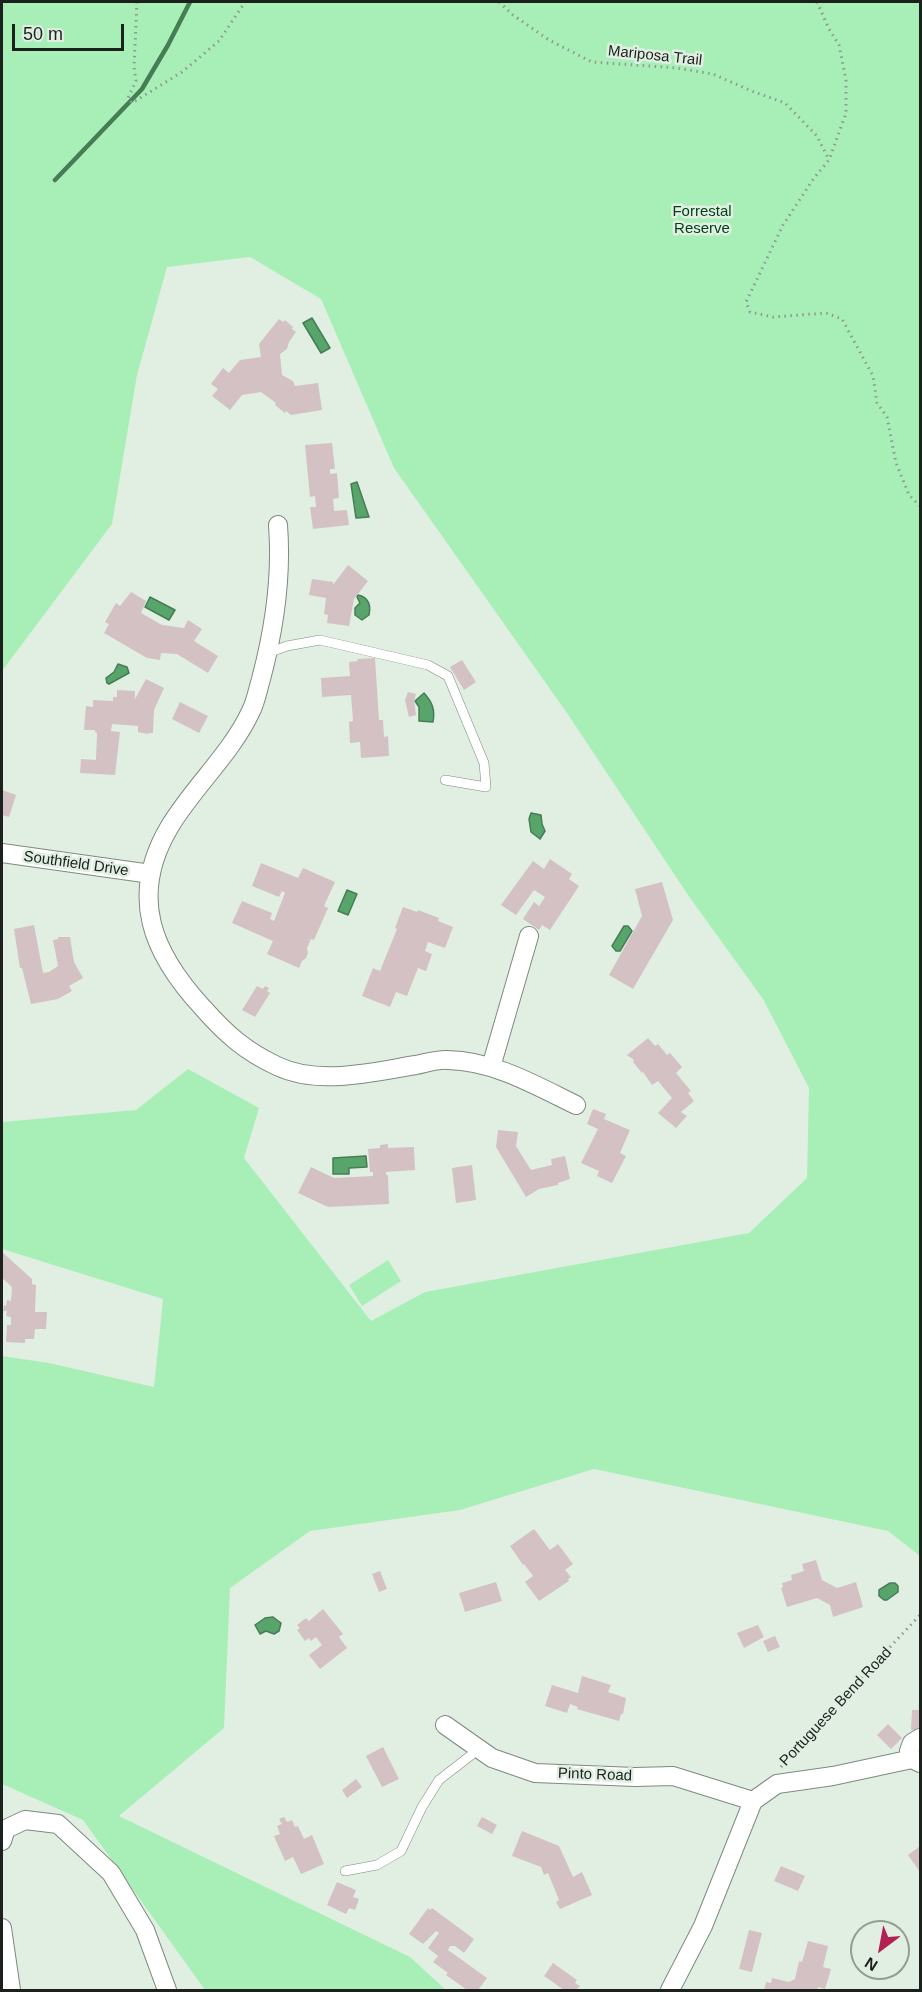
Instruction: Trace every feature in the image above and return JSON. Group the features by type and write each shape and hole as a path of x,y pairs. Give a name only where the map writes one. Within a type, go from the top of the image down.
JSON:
{"street":[{"path":"278,525 280,552 268,653 253,707 218,764 170,826 158,850 150,874 148,902 153,932 168,964 191,995 229,1036 253,1054 289,1071 323,1076 375,1071 445,1059 471,1062 535,1084 576,1105"},
{"name":"Southfield Drive","path":"2,853 150,874"},
{"path":"491,1067 529,936"},
{"name":"Pinto Road","path":"445,1725 492,1758 535,1773 635,1778 673,1776 753,1801"},
{"name":"Portuguese Bend Road","path":"753,1801 777,1784 916,1761 909,1751 912,1743 921,1738"},
{"path":"670,1990 703,1926 753,1801"},
{"path":"2,1841 6,1829 25,1820 58,1824 111,1873 145,1930 167,1990"},
{"path":"2,1928 4,1967 11,1990"}],"lane":[{"path":"268,653 287,645 320,640 428,665 448,676 484,763 486,787 444,780"},
{"path":"345,1871 377,1865 401,1851 422,1807 439,1780 479,1749"}],"path":[{"path":"137,2 134,67 136,81 128,98 132,103 182,72 219,41 245,2"},
{"name":"Mariposa Trail","path":"499,2 513,15 549,40 592,62 677,68 713,74 785,103 817,136 829,160"},
{"path":"817,2 839,45 846,80 846,113 829,160 813,178 783,225 746,302 750,312 773,317 826,313 842,319 873,376 877,403 887,417 896,464 909,495 921,506"},
{"name":"Portuguese Bend Road","path":"779,1769 792,1752 921,1616"}],"green space":[{"name":"Forrestal Reserve","path":"2,2 920,2 920,1556 888,1531 594,1469 460,1510 310,1531 230,1588 224,1728 119,1816 410,1957 446,1990 205,1990 83,1820 2,1784 2,1356 49,1363 154,1387 163,1299 2,1249 2,1122 136,1110 188,1069 259,1108 244,1158 371,1321 425,1292 749,1233 807,1178 809,1088 763,999 690,898 569,716 394,468 321,299 250,257 167,267 137,375 112,524 2,671"},
{"path":"388,1260 401,1281 362,1306 349,1285"}],"shaded area":[{"path":"312,318 330,348 321,353 303,323"},
{"path":"357,482 369,517 356,518 351,484"},
{"path":"358,595 367,600 370,608 369,615 362,620 355,615 355,608 360,603"},
{"path":"150,597 175,610 169,620 145,607"},
{"path":"118,664 127,667 129,673 107,683 106,678 114,672"},
{"path":"424,693 433,707 433,722 419,721 419,707 415,701"},
{"path":"531,813 541,815 545,831 540,839 531,832 529,819"},
{"path":"347,890 357,894 348,915 338,911"},
{"path":"624,926 628,926 632,931 620,951 616,951 612,946"},
{"path":"366,1156 367,1167 349,1168 349,1174 333,1174 333,1158"},
{"path":"890,1583 898,1586 898,1592 884,1600 879,1596 879,1590"},
{"path":"273,1617 281,1623 279,1631 274,1634 266,1631 260,1634 255,1625 265,1618"}],"building":[{"path":"279,319 283,322 285,320 296,332 287,349 280,354 282,375 293,381 295,386 318,383 322,410 291,415 286,411 285,413 261,392 242,395 230,410 212,396 218,389 211,384 223,368 229,373 240,360 261,357 259,344"},
{"path":"332,443 335,469 330,469 330,474 337,473 339,498 333,499 334,511 347,510 349,525 313,529 310,507 316,507 315,496 310,497 305,445"},
{"path":"348,565 368,581 354,599 349,626 327,623 328,615 324,614 326,598 309,595 312,579 333,582 333,585"},
{"path":"131,592 146,601 141,613 162,625 184,628 188,620 202,629 194,641 218,656 208,673 177,654 161,653 160,660 147,658 104,633 109,624 105,622 116,603 120,606"},
{"path":"375,658 379,720 383,720 384,737 388,736 389,756 361,758 360,742 350,743 349,722 353,721 351,695 322,697 321,678 350,676 349,662"},
{"path":"462,660 476,682 464,690 450,667"},
{"path":"146,679 164,688 154,710 153,733 138,732 138,726 112,724 111,731 120,732 115,775 80,773 81,759 96,760 97,733 95,730 84,730 86,706 93,707 93,700 113,701 113,697 117,697 117,690 135,691 135,699"},
{"path":"408,692 416,694 414,701 416,715 409,717 405,700"},
{"path":"180,702 208,716 199,733 172,719"},
{"path":"2,790 16,795 9,817 2,815"},
{"path":"550,859 572,874 569,879 579,886 550,930 542,925 539,930 523,919 534,902 539,906 545,897 534,890 516,915 501,905 533,861 544,869"},
{"path":"261,863 298,878 303,868 335,882 324,906 328,908 314,940 311,939 307,948 306,958 299,968 267,954 273,941 232,923 242,901 272,913 270,919 274,921 285,893 282,891 279,897 252,886"},
{"path":"662,882 673,920 633,989 609,975 642,916 635,889"},
{"path":"403,907 439,918 438,921 453,927 445,948 428,942 425,951 432,954 426,971 418,968 407,996 396,992 390,1007 362,996 373,968 380,971"},
{"path":"34,925 43,973 58,966 53,940 58,937 70,937 74,962 83,978 69,986 72,991 58,999 31,1004 22,968 20,968 14,929"},
{"path":"257,986 263,989 265,986 269,988 267,991 270,993 255,1017 242,1010"},
{"path":"648,1038 655,1046 658,1044 667,1055 670,1053 682,1067 676,1073 691,1091 688,1093 694,1101 681,1112 687,1116 676,1128 658,1113 672,1098 658,1081 652,1085 633,1062 634,1060 627,1055"},
{"path":"593,1109 606,1114 604,1119 630,1130 620,1153 626,1156 612,1183 597,1176 599,1171 581,1163 598,1129 587,1124"},
{"path":"498,1130 518,1132 516,1146 531,1170 552,1165 551,1159 565,1156 570,1179 558,1185 539,1189 526,1197 496,1147"},
{"path":"388,1144 388,1148 414,1147 415,1170 386,1172 389,1204 328,1207 298,1193 311,1167 334,1178 373,1176 373,1172 370,1172 368,1149 380,1148 380,1145"},
{"path":"472,1165 476,1200 456,1203 452,1168"},
{"path":"2,1252 32,1279 32,1284 36,1285 35,1312 47,1312 46,1329 35,1329 34,1339 25,1339 25,1343 6,1342 7,1325 11,1325 11,1317 6,1316 7,1311 3,1311 7,1300 11,1301 12,1287 2,1278"},
{"path":"534,1529 550,1550 558,1544 573,1564 565,1570 571,1577 569,1581 539,1601 525,1582 533,1576 510,1546"},
{"path":"816,1560 822,1580 837,1588 856,1582 863,1607 833,1617 830,1605 817,1598 787,1607 781,1588 782,1583 792,1580 791,1575 804,1571 802,1564"},
{"path":"380,1571 387,1589 379,1592 372,1574"},
{"path":"496,1582 502,1601 465,1612 459,1593"},
{"path":"323,1609 343,1634 339,1637 347,1648 320,1669 309,1655 322,1645 316,1637 311,1641 309,1638 305,1641 297,1630 300,1628 297,1625 306,1618 309,1621"},
{"path":"758,1625 764,1637 744,1648 737,1633"},
{"path":"775,1636 780,1647 768,1652 763,1641"},
{"path":"582,1676 611,1685 608,1692 626,1698 619,1721 577,1709 578,1707 570,1704 567,1713 545,1706 552,1685 578,1693"},
{"path":"912,1710 920,1710 920,1730 911,1730"},
{"path":"888,1724 902,1738 891,1749 877,1735"},
{"path":"383,1747 399,1779 382,1787 366,1756"},
{"path":"356,1779 362,1787 347,1798 342,1790"},
{"path":"284,1817 287,1822 292,1820 295,1827 298,1826 304,1839 312,1835 324,1864 301,1874 293,1857 285,1861 274,1836 280,1834 277,1826 282,1824 279,1819"},
{"path":"482,1817 497,1825 492,1834 477,1826"},
{"path":"522,1831 559,1846 573,1877 582,1872 592,1895 560,1909 556,1902 559,1900 548,1873 544,1875 541,1867 512,1856"},
{"path":"920,1846 920,1872 908,1855"},
{"path":"781,1866 805,1876 798,1891 774,1881"},
{"path":"337,1882 356,1890 353,1897 359,1899 355,1910 349,1908 346,1914 327,1905"},
{"path":"428,1908 430,1910 432,1908 474,1939 464,1953 455,1946 450,1946 448,1950 487,1978 478,1990 467,1990 433,1962 438,1956 428,1948 439,1933 436,1931 423,1944 409,1934"},
{"path":"749,1930 762,1933 752,1972 739,1969"},
{"path":"808,1941 828,1946 823,1967 831,1969 825,1989 818,1987 817,1990 764,1990 766,1982 771,1983 772,1978 789,1982 795,1979 799,1961 802,1962"},
{"path":"553,1963 577,1980 575,1983 580,1986 576,1990 564,1990 544,1976"}],"waterway":[{"path":"55,180 142,89 190,2"}]}
